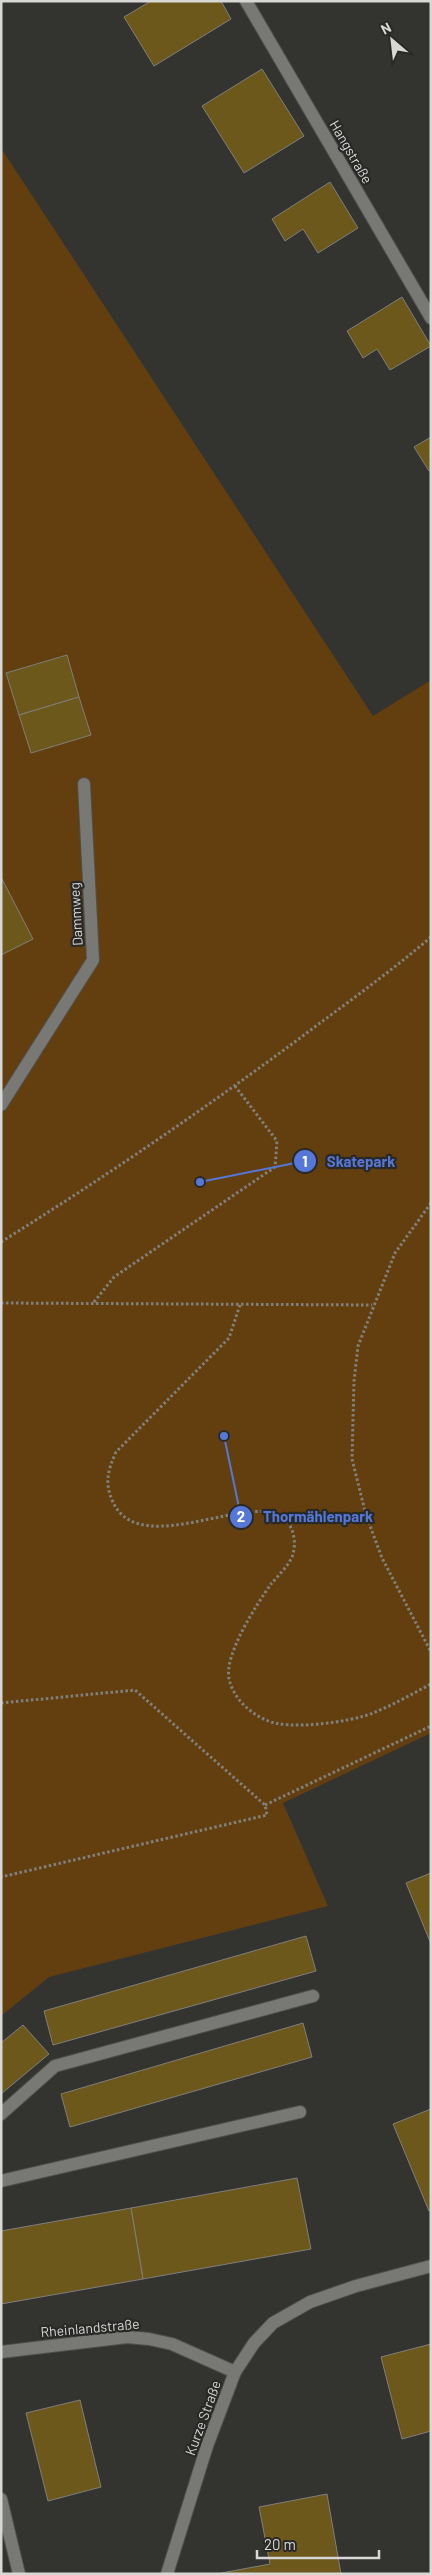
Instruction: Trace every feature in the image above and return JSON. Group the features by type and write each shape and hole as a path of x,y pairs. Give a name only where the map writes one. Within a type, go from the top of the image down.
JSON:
{"street":[{"name":"Hangstraße","path":"246,1 431,318"},
{"name":"Dammweg","path":"1,1105 93,960 84,784"},
{"path":"1,2114 55,2066 313,1996"},
{"path":"1,2181 300,2112"},
{"name":"Kurze Straße","path":"167,2574 208,2446 235,2372 254,2343 273,2323 310,2302 356,2286 431,2266"},
{"name":"Rheinlandstraße","path":"1,2352 127,2337 172,2344 235,2372"},
{"path":"1,2498 19,2574"}],"path":[{"path":"1,1242 76,1196 235,1086 397,966 431,937"},
{"path":"93,1303 114,1277 275,1167 277,1141 235,1086"},
{"path":"431,1203 395,1253 372,1306 358,1346 354,1381 352,1459 366,1515 382,1558 431,1652"},
{"path":"1,1302 372,1306"},
{"path":"240,1305 229,1338 116,1452 107,1474 108,1492 118,1513 135,1524 157,1527 251,1513 275,1512 288,1522 295,1539 291,1557 253,1608 232,1654 229,1678 241,1704 267,1721 336,1724 373,1714 431,1684"},
{"path":"1,1703 136,1690 265,1805 267,1815 1,1877"},
{"path":"265,1805 431,1726"}],"shaded area":[{"path":"1,148 373,716 431,680 431,1733 283,1803 328,1906 49,1977 1,2016"}],"building":[{"path":"151,1 221,1 231,19 154,66 124,17"},
{"path":"262,69 304,136 244,173 202,106"},
{"path":"330,182 358,228 318,253 303,229 285,241 272,219"},
{"path":"402,297 431,346 390,370 377,349 363,358 347,331"},
{"path":"431,437 431,470 429,471 414,447"},
{"path":"67,655 79,697 19,715 6,673"},
{"path":"79,697 91,735 31,753 19,715"},
{"path":"1,877 33,939 1,955"},
{"path":"431,1873 431,1944 406,1883"},
{"path":"306,1936 316,1971 53,2045 44,2011"},
{"path":"303,2023 312,2057 70,2127 61,2094"},
{"path":"23,2025 49,2054 1,2094 1,2043"},
{"path":"431,2109 431,2210 429,2211 393,2124"},
{"path":"297,2178 311,2249 143,2279 131,2208"},
{"path":"131,2208 143,2279 1,2304 1,2231"},
{"path":"431,2344 431,2431 402,2439 381,2357"},
{"path":"80,2400 101,2487 48,2501 26,2413"},
{"path":"327,2494 341,2574 216,2574 270,2564 259,2507"}],"place":[{"name":"Skatepark","path":"200,1182"},
{"name":"Thormählenpark","path":"224,1436"}]}
